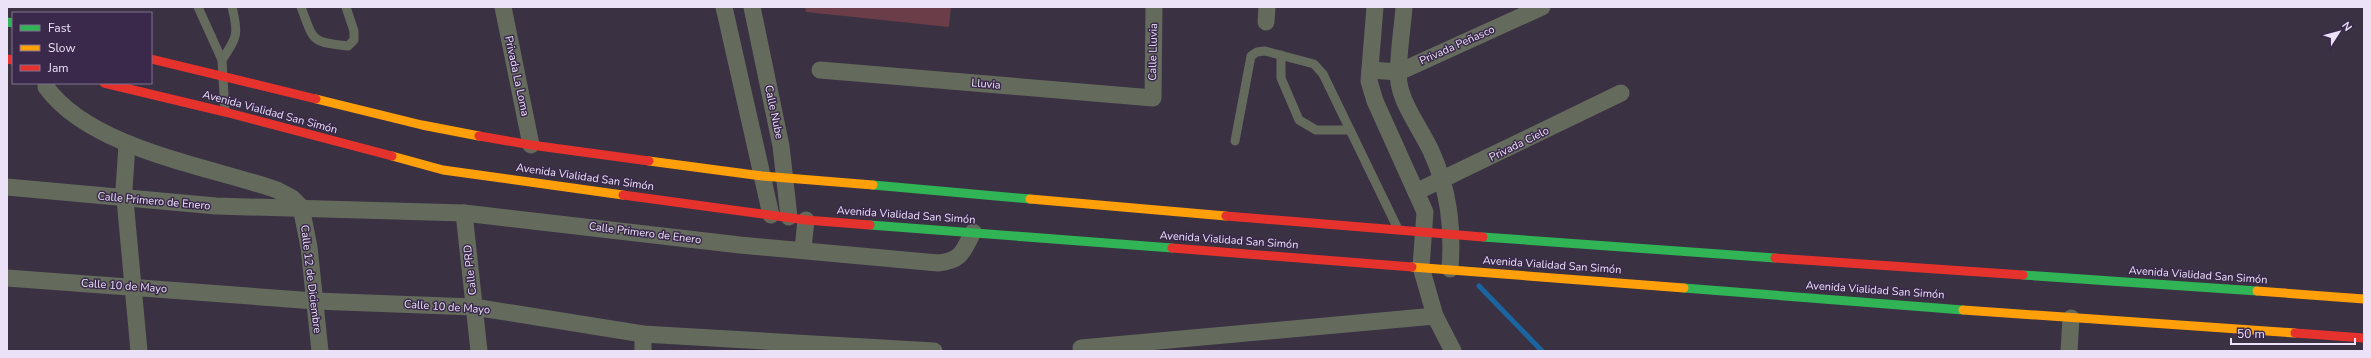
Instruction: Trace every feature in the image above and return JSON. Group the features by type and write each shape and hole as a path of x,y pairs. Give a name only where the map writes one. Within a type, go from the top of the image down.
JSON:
{"main road":[{"name":"Avenida Vialidad San Simón","path":"152,59 422,125 531,145 762,176 1453,235 2364,299"},
{"name":"Avenida Vialidad San Simón","path":"108,84 225,112 443,170 806,220 2071,318 2364,338"}],"street":[{"name":"Privada La Loma","path":"503,7 531,145"},
{"path":"724,7 771,215"},
{"name":"Calle Nube","path":"752,7 786,177 789,217"},
{"name":"Calle Lluvia","path":"1153,98 1154,7"},
{"path":"1375,7 1369,81 1375,101 1425,212 1421,267 1435,316 1453,351"},
{"path":"1404,7 1398,81 1402,95 1432,152 1442,181 1453,235 1450,269"},
{"name":"Privada Peñasco","path":"1370,70 1399,72 1542,7"},
{"name":"Lluvia","path":"820,70 1153,98"},
{"path":"47,84 46,87 55,99 71,112 128,145 277,190 292,198 301,207"},
{"name":"Privada Cielo","path":"1416,192 1442,181 1621,93"},
{"path":"128,145 125,198 139,351"},
{"name":"Calle Primero de Enero","path":"7,187 216,206 279,209 301,207 464,213 740,245 803,249 938,262 952,261 962,253 973,232"},
{"name":"Calle 12 de Diciembre","path":"301,207 309,247 320,351"},
{"name":"Calle PRD","path":"464,213 480,351"},
{"path":"803,249 806,220"},
{"name":"Calle 10 de Mayo","path":"7,278 132,286 315,301 474,307 643,334 934,351"},
{"path":"1081,348 1435,316"},
{"path":"2069,351 2071,318"},
{"path":"643,334 643,351"}],"lane":[{"path":"198,7 222,60 225,112"},
{"path":"222,60 236,39 237,25 232,7"},
{"path":"301,7 311,34 321,43 348,46 354,40 354,31 346,7"},
{"path":"1235,141 1251,56 1257,52 1265,51 1314,64 1323,74 1398,230"},
{"path":"1281,55 1281,78 1299,120 1316,130 1350,130"}],"shaded area":[{"path":"805,7 951,7 949,27 806,12"}],"waterway":[{"path":"1479,286 1542,351"}],"traffic: fast":[{"path":"7,22 12,23"},
{"path":"873,185 1030,199"},
{"path":"870,225 1172,248"},
{"path":"1483,237 1775,258"},
{"path":"2023,275 2257,291"},
{"path":"1684,288 1963,310"}],"traffic: slow":[{"path":"316,99 422,125 479,136"},
{"path":"392,156 443,170 623,195"},
{"path":"649,161 762,176 873,185"},
{"path":"1030,199 1226,216"},
{"path":"1412,267 1684,288"},
{"path":"2257,291 2364,299"},
{"path":"1963,310 2295,333"}],"traffic: jam":[{"path":"7,59 12,60"},
{"path":"152,59 316,99"},
{"path":"108,84 225,112 392,156"},
{"path":"479,136 531,145 649,161"},
{"path":"623,195 806,220 870,225"},
{"path":"1226,216 1483,237"},
{"path":"1172,248 1412,267"},
{"path":"1775,258 2023,275"},
{"path":"2295,333 2364,338"}]}
